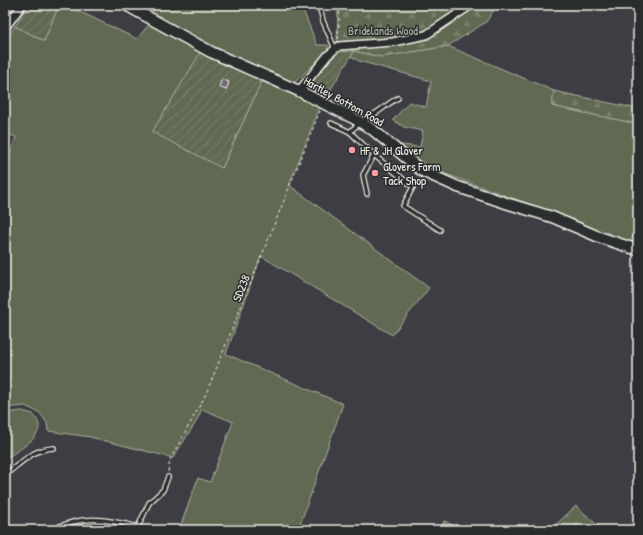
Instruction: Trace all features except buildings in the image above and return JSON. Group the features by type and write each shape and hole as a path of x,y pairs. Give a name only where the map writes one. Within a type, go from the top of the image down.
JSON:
{"street":[{"path":"5,28 22,5"},
{"name":"Hartley Bottom Road","path":"126,5 211,52 299,90 360,122 373,130 422,171 458,187 552,217 599,237 638,250"},
{"path":"299,90 328,55 337,47 393,42 426,35 472,5"}],"lane":[{"path":"320,5 323,21 337,47"},
{"path":"350,132 360,122 398,98"},
{"path":"331,123 350,132 374,156 413,187 403,206 440,230"},
{"path":"367,194 363,175 374,156"},
{"path":"5,472 9,472 35,452 54,448"},
{"path":"52,530 76,520 91,518 115,521 138,527 149,503 163,490 168,477"}],"path":[{"path":"337,47 340,5"},
{"name":"SD238","path":"168,477 170,460 206,394 323,103"}],"shaded area":[{"path":"638,226 638,248 629,244"}],"green space":[{"path":"5,5 18,5 5,25"},
{"path":"28,5 59,5 44,41 15,26"},
{"path":"59,5 66,5 137,39 150,23 202,50 222,168 264,76 320,107 289,185 429,288 392,335 261,256 226,354 343,404 298,530 179,530 198,478 210,482 233,422 202,409 196,422 173,458 90,437 48,431 47,423 40,413 25,406 5,408 5,168 16,137 5,133 5,41 15,26 44,41"},
{"path":"133,5 301,5 317,45 328,45 328,51 294,83 214,49"},
{"name":"Bridelands Wood","path":"497,5 486,22 448,46 381,57 354,51 337,44 338,6"},
{"path":"448,46 554,91 552,106 638,124 638,226 629,244 566,217 423,166 394,144 420,147 423,131 404,127 393,120 409,102 426,107 431,81 359,61 351,56 354,51 381,57"},
{"path":"202,50 264,76 222,168 152,132","holes":["222,79 229,82 226,90 219,87"]},
{"path":"354,51 325,99 307,91 306,86 339,52","holes":["315,82 328,91 325,96 314,90 315,87 313,85"]},
{"path":"554,91 638,109 638,124 552,106"},
{"path":"22,411 33,414 39,424 39,430 32,440 5,459 5,413"},
{"path":"576,506 603,530 550,530"},
{"path":"445,521 461,530 441,530"},
{"path":"94,524 128,530 60,530 77,525"}],"place":[{"name":"HF & JH Glover","path":"352,150"},
{"name":"Glovers Farm Tack Shop","path":"375,173"}]}
